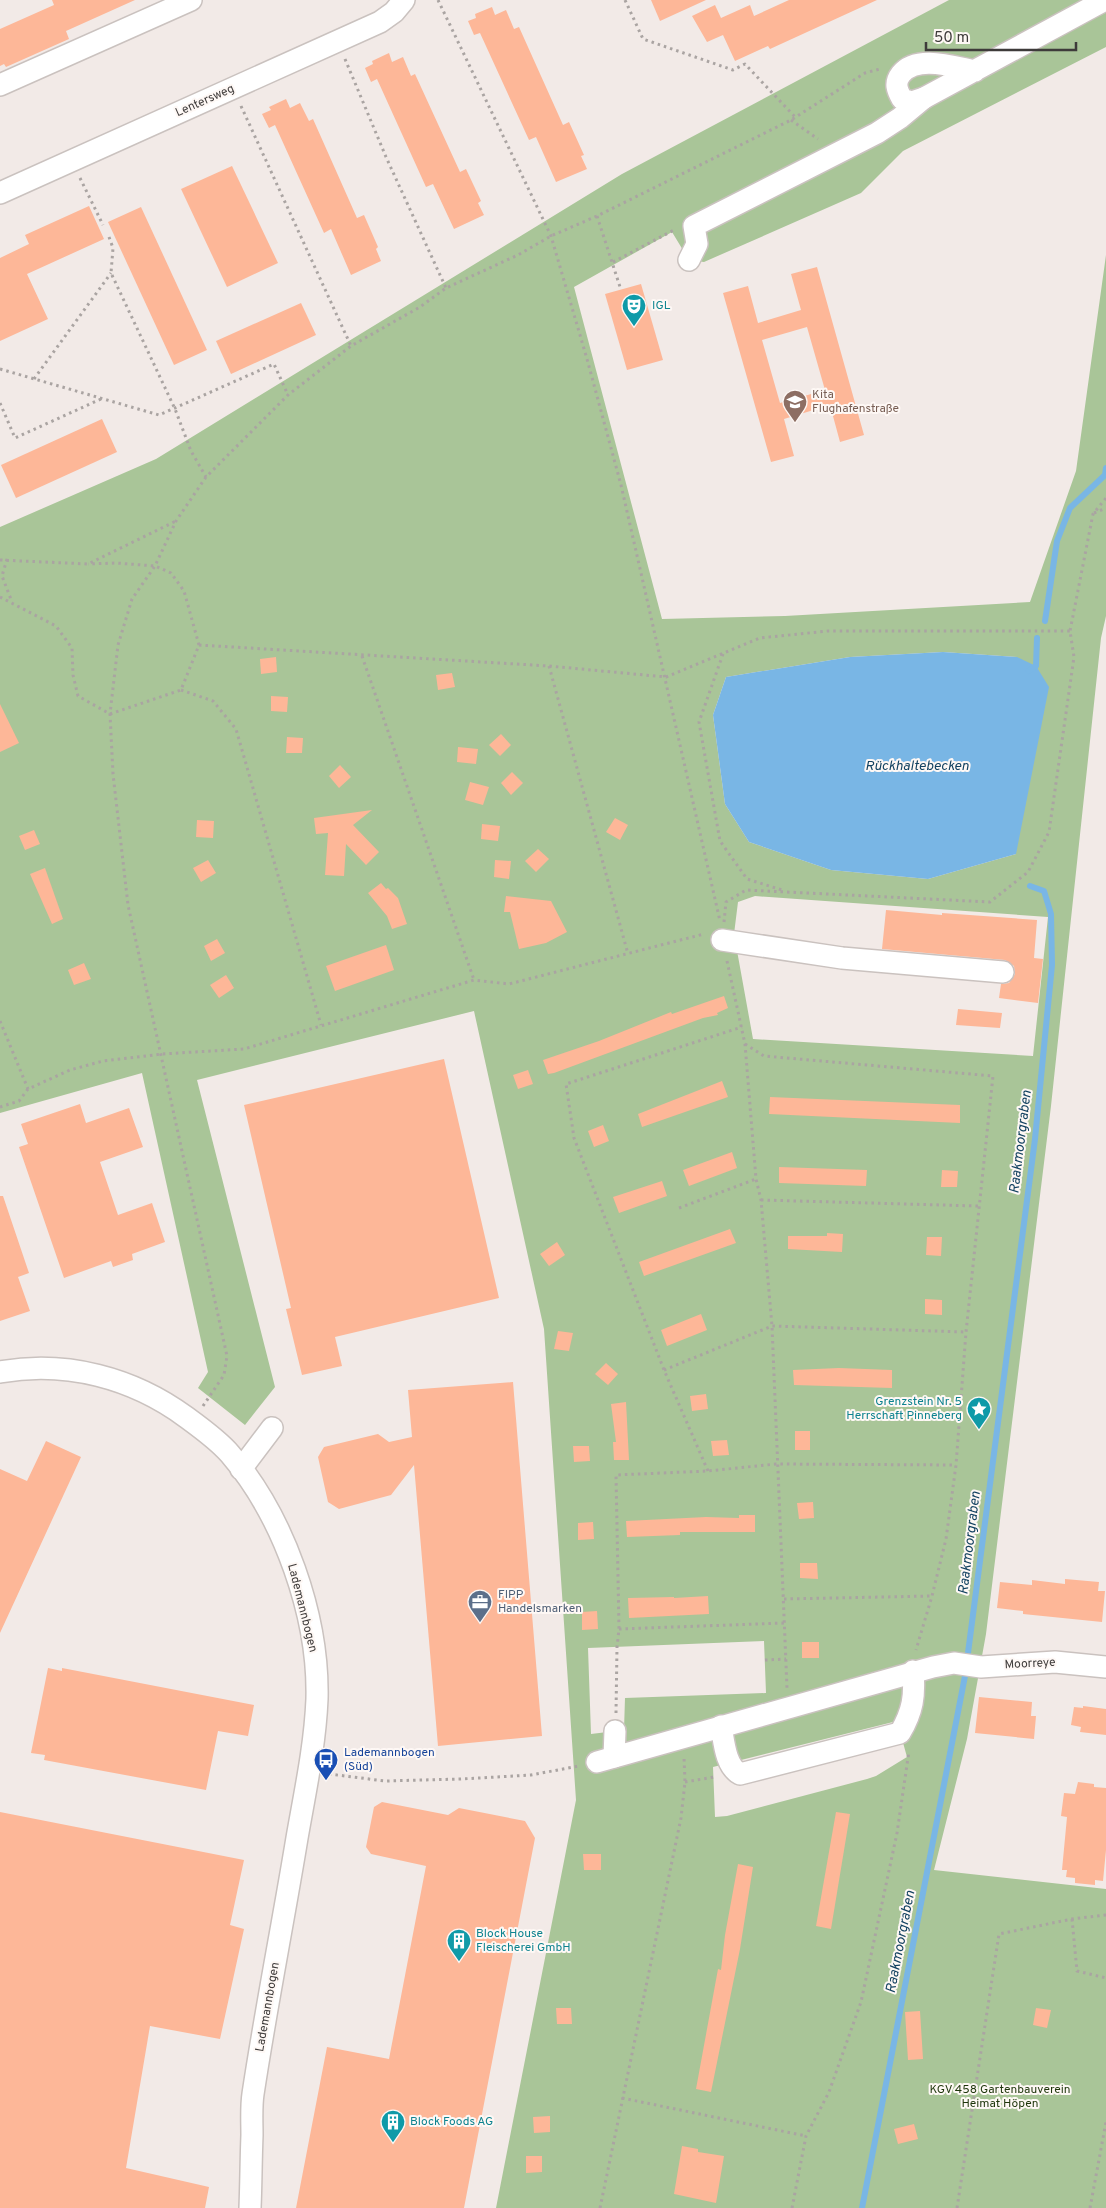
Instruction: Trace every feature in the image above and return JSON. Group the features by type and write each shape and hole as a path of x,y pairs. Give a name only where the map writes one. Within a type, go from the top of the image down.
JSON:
{"street":[{"path":"0,85 191,0"},
{"name":"Lentersweg","path":"0,193 380,22 394,12 404,0"},
{"path":"975,71 931,64 918,64 904,70 897,78 897,89 902,99 912,102 924,98 975,71 1105,0"},
{"path":"689,260 697,244 694,226 877,133 900,118 924,98"},
{"path":"722,935 842,958 1003,972"},
{"name":"Lademannbogen","path":"0,1372 17,1369 45,1369 95,1374 127,1383 154,1396 193,1422 229,1452 269,1510 296,1574 312,1641 317,1699 309,1773 253,2097 250,2208"},
{"path":"241,1469 272,1428"},
{"name":"Moorreye","path":"606,1760 913,1671 954,1663 980,1667 1055,1662 1106,1668"},
{"path":"721,1726 729,1763 734,1771 740,1774 900,1733 910,1715 914,1690 913,1671"},
{"path":"606,1760 615,1731"}],"path":[{"path":"438,0 551,236 588,359 618,475 666,677 742,1027 756,1179 761,1200 772,1326 787,1707"},
{"path":"624,0 643,39 734,70 745,64 796,118"},
{"path":"338,41 386,157 446,288"},
{"path":"193,1422 224,1375 227,1356 128,905 113,774 110,714 118,645 132,599 155,566 176,521 206,477 288,395 351,346 420,307 446,288 518,255 551,236 597,216 796,118 865,73 879,69 904,70"},
{"path":"232,88 351,346"},
{"path":"72,160 103,224"},
{"path":"597,216 621,290"},
{"path":"613,262 679,227 694,226"},
{"path":"109,237 113,248 111,273 191,450 206,477"},
{"path":"34,379 111,273"},
{"path":"0,369 159,415 274,364 288,395"},
{"path":"0,403 15,438 102,399"},
{"path":"722,935 726,902 746,890 990,902 1028,872 1049,832 1074,658 1070,631 1093,514 1106,498"},
{"path":"1093,514 1106,508"},
{"path":"88,564 176,521"},
{"path":"7,559 2,576 12,602"},
{"path":"0,560 88,564 116,562 155,566 171,573 184,591 200,646 181,690"},
{"path":"0,597 56,626 72,648 73,675 78,696 110,714 181,690 213,701 236,729 321,1025"},
{"path":"200,646 549,666 666,677 760,638 828,631 1070,631"},
{"path":"723,654 699,722 720,841 747,879 787,891"},
{"path":"362,656 474,980"},
{"path":"549,666 628,954"},
{"path":"0,1107 20,1101 28,1089 70,1070 95,1064 162,1054 244,1049 474,980 509,984 628,954 722,935"},
{"path":"0,1020 28,1089"},
{"path":"708,1471 664,1370 574,1138 566,1084 742,1027"},
{"path":"745,1044 764,1056 993,1076 966,1332 956,1465 946,1539 915,1653 913,1671"},
{"path":"679,1208 756,1179"},
{"path":"761,1200 978,1206"},
{"path":"664,1370 772,1326 966,1332"},
{"path":"615,1731 617,1647 620,1629 616,1475 708,1471 776,1464 956,1465"},
{"path":"784,1599 932,1596"},
{"path":"620,1629 785,1623"},
{"path":"765,1660 786,1659"},
{"path":"600,2208 681,1818 685,1782 683,1737"},
{"path":"792,2208 806,2136 829,2092 861,2002 897,1833 910,1742"},
{"path":"309,1773 344,1775 385,1781 461,1779 531,1775 606,1760"},
{"path":"685,1782 715,1777"},
{"path":"957,2208 999,1934 1072,1919 1106,1915"},
{"path":"1072,1919 1077,1971 1106,1978"},
{"path":"622,2098 806,2136"},
{"path":"1090,2208 1106,2122"}],"green space":[{"name":"KGV 458 Gartenbauverein Heimat Höpen","path":"949,0 1106,0 1106,47 903,151 861,193 704,262 689,260 672,232 574,287 662,619 785,616 1030,602 1076,471 1106,255 1106,616 1101,638 1051,1106 986,1634 967,1739 934,1870 1106,1889 1106,2208 496,2208 576,1800 544,1329 474,1011 197,1080 275,1387 245,1425 198,1388 208,1372 142,1073 0,1113 0,527 156,459 622,174","holes":["943,652 1017,657 1016,854 928,879 831,870 749,842 725,804 713,715 726,677 850,657","755,896 1048,917 1033,1056 753,1039 734,934 738,902","764,1641 766,1693 625,1698 624,1730 591,1734 588,1648","897,1721 907,1757 876,1776 867,1779 727,1816 715,1817 713,1767"]}],"water":[{"name":"Rückhaltebecken","path":"943,652 1017,657 1036,666 1049,687 1016,854 928,879 831,870 749,842 725,804 713,715 726,677 850,657"}],"building":[{"path":"52,0 135,0 66,31 69,39 6,67 4,64 0,66 0,29 54,5"},
{"path":"651,0 706,0 660,21"},
{"path":"789,0 877,0 770,49 768,46 735,61 723,35 707,42 692,16 715,5 721,18 750,5 754,16"},
{"path":"492,7 495,15 506,10 514,29 519,27 563,125 569,122 584,155 581,156 587,169 556,182 536,137 529,140 480,33 474,35 468,21 476,18 475,14"},
{"path":"389,53 392,62 403,57 411,76 415,74 460,172 466,169 481,201 478,203 484,215 454,229 433,184 426,187 377,79 371,82 365,68 373,64 372,61"},
{"path":"286,99 290,108 300,103 309,121 313,119 357,218 364,215 378,247 376,249 381,261 351,275 331,229 324,233 275,125 269,128 262,114 271,110 269,107"},
{"path":"232,166 278,263 227,287 181,189"},
{"path":"89,206 104,239 27,274 48,319 0,341 0,258 29,244 25,235"},
{"path":"141,207 207,350 174,365 108,222"},
{"path":"817,267 864,435 840,442 830,405 784,419 794,456 771,462 723,293 748,286 758,323 801,310 791,274","holes":["807,327 825,390 780,403 762,340"]},
{"name":"IGL","path":"641,284 663,360 627,370 605,294"},
{"path":"301,303 316,335 231,374 216,341"},
{"path":"102,419 117,452 16,498 1,465"},
{"path":"276,657 277,672 261,674 260,659"},
{"path":"452,673 455,687 438,690 436,675"},
{"path":"271,696 288,697 287,712 271,711"},
{"path":"0,704 19,743 0,752"},
{"path":"501,734 511,745 500,756 489,745"},
{"path":"287,737 303,738 302,753 286,753"},
{"path":"458,747 478,749 476,764 457,762"},
{"path":"340,765 351,777 339,788 329,776"},
{"path":"512,772 523,783 511,795 501,783"},
{"path":"470,782 489,787 483,805 465,800"},
{"path":"372,810 353,825 379,852 366,865 346,844 344,876 325,875 328,833 316,834 314,818"},
{"path":"615,818 628,825 620,840 606,832"},
{"path":"197,820 214,821 213,838 196,837"},
{"path":"482,824 500,826 498,841 481,839"},
{"path":"34,830 40,844 25,850 19,836"},
{"path":"538,849 549,859 536,872 525,861"},
{"path":"208,860 216,873 201,882 193,868"},
{"path":"495,860 511,861 509,879 494,877"},
{"path":"45,868 63,919 52,924 30,874"},
{"path":"381,883 398,898 407,924 392,929 387,916 368,893"},
{"path":"506,896 551,901 567,932 546,943 519,949 510,912 504,912"},
{"path":"886,910 1037,920 1034,958 1043,959 1038,1003 999,998 1001,984 1009,983 1015,974 1014,966 1005,960 882,949"},
{"path":"217,939 225,953 211,961 204,946"},
{"path":"386,945 394,970 335,991 326,966"},
{"path":"84,963 91,979 74,985 68,970"},
{"path":"226,975 234,988 219,998 210,985"},
{"path":"724,996 728,1008 717,1013 718,1015 703,1018 548,1074 543,1060 599,1041 671,1012 672,1014"},
{"path":"958,1009 1002,1013 1000,1028 956,1025"},
{"path":"444,1059 499,1298 335,1337 342,1366 302,1375 286,1309 291,1308 244,1105"},
{"path":"528,1070 533,1084 518,1089 513,1075"},
{"path":"722,1081 728,1097 642,1127 638,1114"},
{"path":"770,1097 960,1105 960,1123 769,1114"},
{"path":"80,1104 86,1123 129,1108 143,1147 100,1162 118,1215 152,1203 165,1242 132,1254 133,1260 113,1267 111,1261 64,1278 19,1147 28,1144 21,1124"},
{"path":"603,1125 609,1141 594,1147 588,1131"},
{"path":"732,1152 737,1168 689,1186 683,1170"},
{"path":"779,1167 867,1170 866,1186 779,1183"},
{"path":"942,1170 958,1171 957,1187 941,1187"},
{"path":"662,1181 667,1196 619,1213 613,1197"},
{"path":"0,1196 3,1196 29,1273 18,1277 30,1311 0,1321"},
{"path":"730,1229 736,1243 644,1276 639,1262"},
{"path":"827,1233 843,1234 842,1252 788,1249 788,1236 827,1236"},
{"path":"927,1237 942,1237 941,1256 926,1255"},
{"path":"557,1242 565,1255 549,1266 540,1254"},
{"path":"925,1299 942,1300 942,1315 925,1314"},
{"path":"701,1314 707,1330 667,1346 661,1330"},
{"path":"558,1331 573,1333 569,1351 554,1349"},
{"path":"606,1363 618,1374 608,1385 595,1374"},
{"path":"839,1368 892,1370 892,1388 794,1385 793,1370"},
{"name":"FIPP Handelsmarken","path":"513,1382 542,1736 438,1746 414,1465 391,1495 339,1509 328,1502 318,1457 324,1447 378,1434 389,1442 412,1437 408,1390"},
{"path":"706,1394 708,1409 692,1411 690,1396"},
{"path":"626,1402 629,1460 614,1460 613,1442 616,1442 611,1404"},
{"path":"795,1431 810,1431 810,1450 795,1450"},
{"path":"727,1440 729,1455 713,1456 711,1441"},
{"path":"46,1441 81,1457 0,1633 0,1469 27,1481"},
{"path":"573,1446 589,1446 590,1461 574,1462"},
{"path":"813,1502 814,1518 799,1519 797,1503"},
{"path":"739,1515 755,1515 755,1532 680,1532 680,1535 627,1537 626,1521 706,1517 739,1518"},
{"path":"593,1522 594,1539 578,1540 578,1523"},
{"path":"800,1563 817,1563 818,1579 800,1578"},
{"path":"1065,1579 1099,1582 1098,1591 1105,1591 1102,1622 1023,1614 1023,1611 997,1608 1000,1582 1032,1585 1032,1580 1065,1584"},
{"path":"708,1596 709,1614 629,1618 628,1598"},
{"path":"597,1611 598,1629 582,1630 582,1612"},
{"path":"802,1642 819,1642 819,1658 802,1658"},
{"path":"48,1668 62,1671 62,1668 254,1705 248,1736 218,1731 206,1790 44,1760 45,1755 31,1753"},
{"path":"979,1697 1032,1702 1031,1716 1036,1716 1034,1739 975,1733"},
{"path":"1083,1706 1106,1709 1106,1735 1080,1732 1081,1727 1071,1725 1074,1707 1083,1708"},
{"path":"1078,1782 1094,1784 1094,1787 1106,1788 1106,1850 1103,1881 1095,1880 1095,1885 1075,1883 1075,1878 1066,1877 1067,1870 1062,1870 1067,1817 1061,1816 1064,1793 1075,1794"},
{"path":"382,1802 448,1815 459,1808 525,1821 535,1838 464,2208 296,2208 327,2047 389,2059 426,1866 371,1854 366,1847 374,1807"},
{"path":"0,1812 244,1860 230,1925 244,1929 220,2039 150,2026 126,2168 209,2187 205,2208 0,2208"},
{"path":"836,1812 850,1814 831,1929 816,1926"},
{"path":"583,1854 601,1854 601,1870 584,1870"},
{"path":"738,1864 753,1867 740,1949 711,2092 696,2089 718,1969 721,1970 725,1935"},
{"path":"556,2008 571,2008 572,2024 557,2024"},
{"path":"1036,2008 1051,2010 1047,2028 1033,2025"},
{"path":"920,2011 923,2059 908,2060 905,2012"},
{"path":"550,2116 550,2132 534,2133 533,2117"},
{"path":"914,2124 918,2139 898,2144 894,2129"},
{"path":"682,2146 698,2149 698,2152 724,2156 716,2203 674,2194"},
{"path":"526,2156 542,2156 542,2172 526,2173"}],"waterway":[{"name":"Raakmoorgraben","path":"1045,621 1057,541 1070,508 1105,475 1106,468"},
{"name":"Raakmoorgraben","path":"1029,671 1036,666 1037,638"},
{"name":"Raakmoorgraben","path":"862,2208 965,1676 1035,1139 1052,965 1051,914 1044,891 1030,886"}],"place":[{"name":"IGL","path":"634,327"},
{"name":"Kita Flughafenstraße","path":"795,423"},
{"name":"Grenzstein Nr. 5 Herrschaft Pinneberg","path":"979,1430"},
{"name":"FIPP Handelsmarken","path":"480,1623"},
{"name":"Lademannbogen (Süd)","path":"326,1781"},
{"name":"Block House Fleischerei GmbH","path":"459,1962"},
{"name":"Block Foods AG","path":"393,2143"}]}
